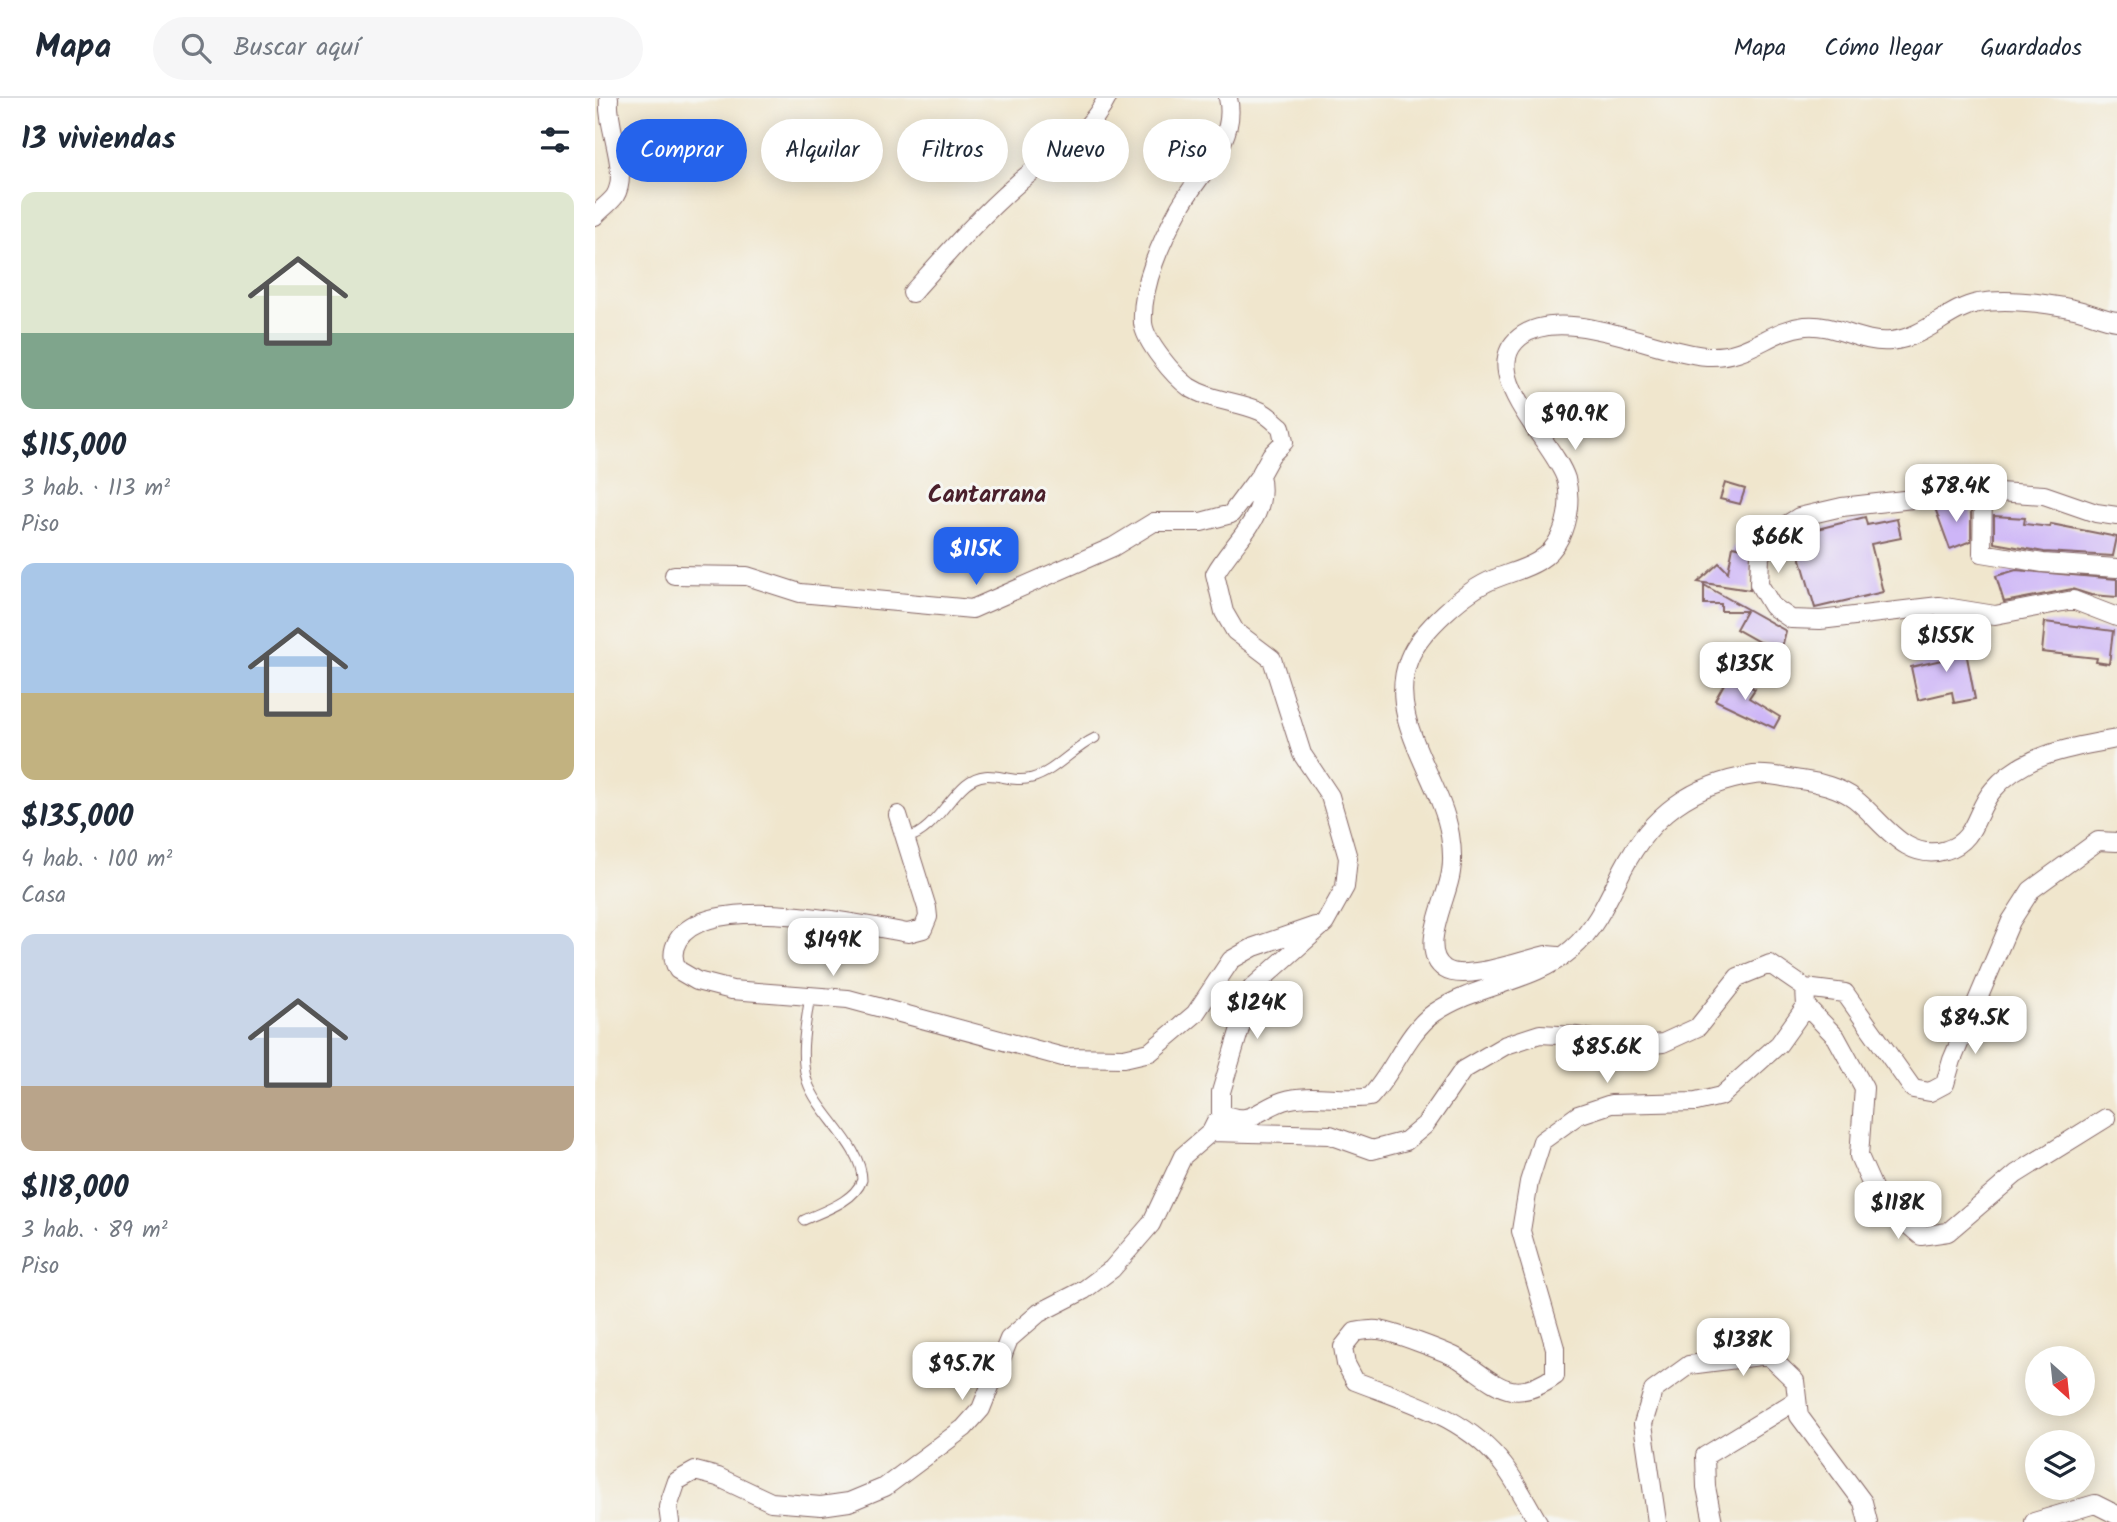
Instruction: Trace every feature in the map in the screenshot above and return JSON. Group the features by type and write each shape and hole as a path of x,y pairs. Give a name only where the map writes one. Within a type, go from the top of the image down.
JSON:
{"street":[{"path":"595,216 616,195 621,174 608,114 609,98"},
{"path":"912,293 957,243 1018,183 1071,142 1092,121 1107,98"},
{"path":"674,575 747,576 800,593 972,609 1113,547 1154,522 1201,522 1231,514 1260,475 1271,455 1284,442 1281,427 1261,411 1223,402 1189,387 1161,359 1143,326 1145,299 1161,247 1181,205 1213,158 1227,130 1231,111 1227,98"},
{"path":"1560,958 1555,954 1546,955 1464,973 1446,970 1438,963 1432,947 1452,870 1450,836 1440,799 1411,730 1403,679 1409,658 1420,638 1476,588 1518,573 1542,559 1557,542 1565,523 1567,482 1559,464 1511,387 1507,357 1513,344 1524,333 1540,328 1610,331 1689,354 1715,356 1751,349 1794,328 1815,326 1832,328 1864,341 1890,341 1916,335 1960,309 1979,303 2031,302 2117,321"},
{"path":"670,1522 668,1507 677,1481 695,1471 718,1477 771,1502 821,1506 849,1503 885,1487 964,1428 981,1409 1009,1339 1039,1313 1084,1290 1112,1269 1151,1224 1183,1156 1211,1132 1221,1113 1221,1092 1252,988 1325,923 1345,887 1348,858 1330,796 1302,754 1272,659 1235,631 1224,612 1215,574 1227,551 1252,526 1264,494 1260,475"},
{"path":"1983,491 1982,553 2043,563 2117,568"},
{"path":"2117,516 2096,513 2044,495 1983,491 1842,507 1799,517 1770,534 1760,557 1759,584 1772,606 1791,619 1820,620 1939,606 1996,615 2073,600 2117,617"},
{"path":"1221,1113 1236,1120 1255,1116 1283,1101 1323,1097 1346,1101 1370,1097 1432,1014 1458,999 1560,958 1580,942 1596,921 1636,844 1656,819 1695,792 1755,775 1817,781 1853,797 1897,840 1918,851 1945,851 1964,841 1978,821 1991,791 2019,766 2067,748 2117,739"},
{"path":"898,815 927,908 928,916 923,929 908,933 778,915 730,915 694,924 675,945 673,956 678,970 697,981 732,990 848,999 1063,1057 1124,1058 1150,1052 1195,1014 1231,960 1254,947 1325,923"},
{"path":"1805,997 1845,993 1913,1089 1930,1092 1945,1084 2011,921 2031,890 2098,841 2117,842"},
{"path":"1211,1132 1330,1135 1372,1150 1406,1141 1425,1125 1463,1070 1506,1045 1540,1034 1577,1035 1635,1046 1663,1043 1698,1027 1738,977 1770,964 1805,997 1836,1037 1864,1088 1859,1156 1878,1199 1921,1236 1948,1232 2016,1174 2106,1118"},
{"path":"1538,1522 1504,1466 1484,1444 1447,1416 1355,1381 1346,1364 1343,1347 1355,1332 1379,1329 1458,1358 1491,1384 1516,1392 1535,1390 1555,1376 1555,1348 1521,1231 1529,1182 1542,1141 1578,1115 1611,1104 1696,1102 1721,1096 1779,1044 1805,997"},
{"path":"1657,1522 1643,1424 1653,1391 1689,1365 1768,1355 1795,1381 1799,1416 1863,1502 1868,1522"},
{"path":"1713,1522 1706,1487 1705,1456 1797,1400"},
{"path":"2034,1522 2095,1504 2117,1515"}],"lane":[{"path":"907,838 923,830 976,777 993,773 1013,779 1034,778 1095,738"},
{"path":"804,1220 835,1206 853,1193 862,1181 856,1160 808,1084 803,1047 810,995"}],"building":[{"path":"1725,483 1745,489 1740,504 1720,499"},
{"path":"1971,504 1971,541 1950,549 1935,508"},
{"path":"1994,516 2025,518 2024,524 2050,527 2051,524 2117,537 2113,556 2044,552 1994,543"},
{"path":"1865,517 1867,525 1897,519 1901,538 1871,544 1883,592 1815,608 1794,535"},
{"path":"1733,546 1751,550 1750,590 1698,582 1719,563 1728,572"},
{"path":"2016,570 2117,579 2117,597 2091,595 2072,589 2004,602 1996,576"},
{"path":"1704,585 1786,631 1782,647 1759,642 1736,629 1746,611 1721,611 1721,604 1704,604"},
{"path":"2045,622 2113,631 2109,664 2096,662 2097,658 2042,652"},
{"path":"1963,636 1975,699 1954,703 1952,692 1918,700 1911,667 1946,659 1942,640"},
{"path":"1729,675 1755,689 1749,698 1780,717 1774,728 1715,700"}],"district":[{"name":"Cantarrana","path":"987,494"}]}
